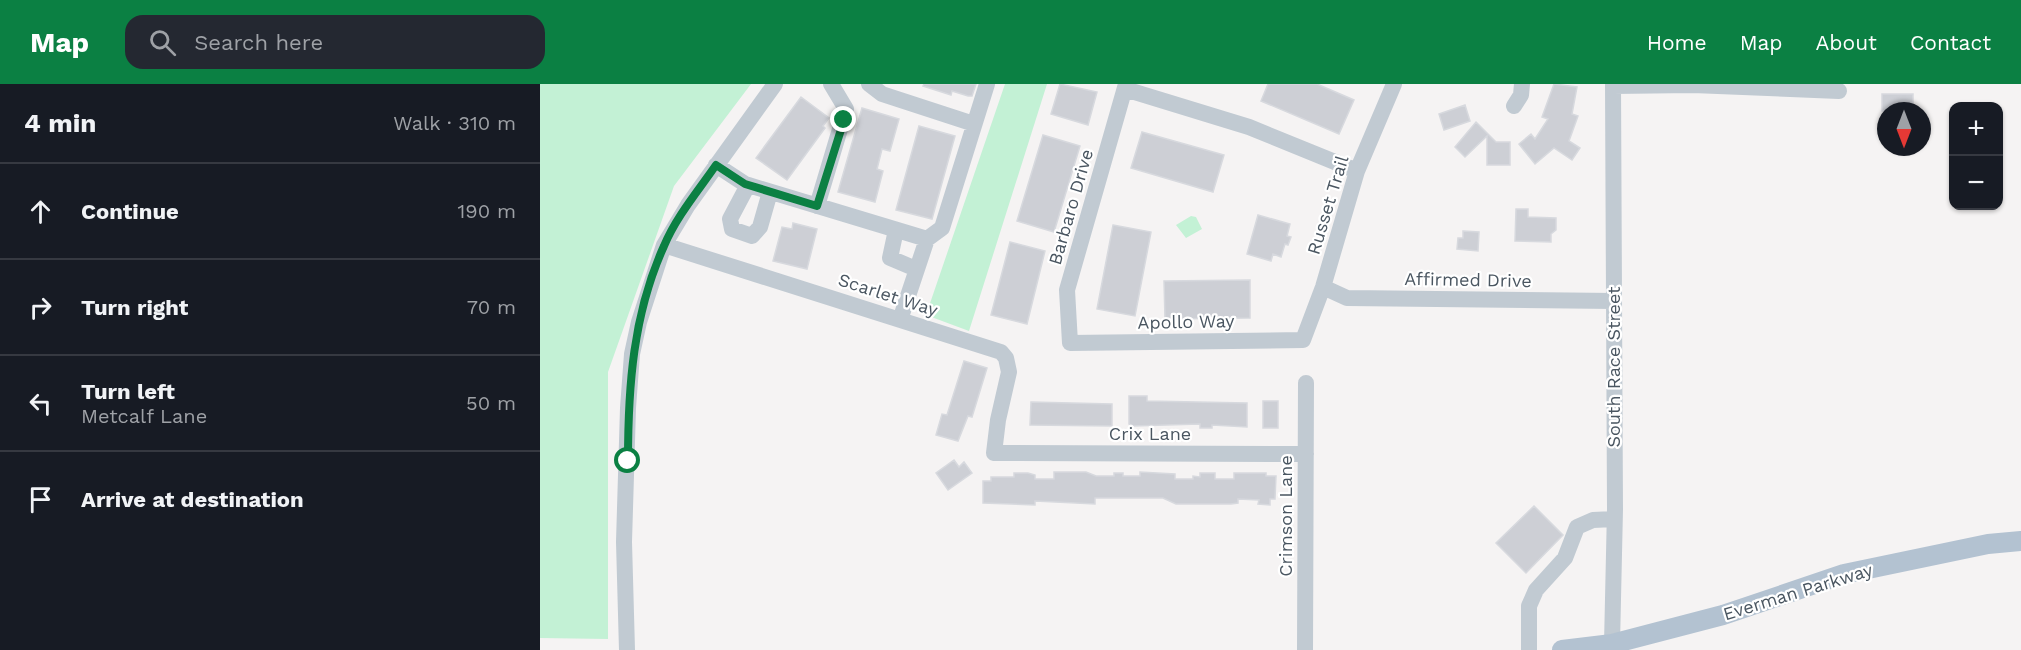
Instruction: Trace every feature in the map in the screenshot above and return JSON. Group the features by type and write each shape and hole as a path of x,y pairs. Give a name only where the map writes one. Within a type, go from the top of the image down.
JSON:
{"main road":[{"name":"Everman Parkway","path":"1562,650 1612,647 1723,615 1844,574 1988,544 2021,541"}],"street":[{"path":"627,650 624,542 632,354 639,322 664,245 688,205 775,84"},
{"path":"817,206 846,109 831,84"},
{"path":"869,84 882,94 974,124"},
{"path":"900,320 927,239 942,228 987,84"},
{"name":"Russet Trail","path":"1303,340 1323,287 1357,171 1394,84"},
{"path":"1514,106 1521,95 1522,84"},
{"path":"1613,85 1693,85 1839,91"},
{"name":"South Race Street","path":"1612,647 1613,85"},
{"path":"1125,87 1249,127 1357,171"},
{"name":"Barbaro Drive","path":"1070,343 1068,290 1125,87"},
{"path":"716,165 748,185 927,239"},
{"path":"748,185 730,219 730,224 732,229 752,236 760,227 770,192"},
{"path":"896,230 890,258 916,269"},
{"name":"Scarlet Way","path":"664,245 1001,351 1006,358 1009,372 998,420 994,453"},
{"name":"Affirmed Drive","path":"1323,287 1347,298 1614,301"},
{"name":"Apollo Way","path":"1070,343 1303,340"},
{"name":"Crimson Lane","path":"1305,650 1306,382"},
{"name":"Crix Lane","path":"994,453 1306,454"},
{"path":"1529,650 1529,606 1536,590 1565,558 1577,527 1593,520 1614,519"}],"green space":[{"path":"540,84 751,84 674,186 608,372 608,639 540,638"},
{"path":"1005,84 1047,84 969,331 926,315"},
{"path":"1191,216 1196,217 1202,229 1186,238 1176,225"}],"building":[{"path":"924,84 976,84 972,96 968,96 952,91 951,95 923,86"},
{"path":"1060,84 1097,92 1088,125 1051,114"},
{"path":"1268,84 1317,84 1354,100 1339,134 1261,101"},
{"path":"1554,84 1577,87 1572,114 1578,116 1569,141 1580,148 1572,160 1554,148 1535,164 1519,144 1531,134 1535,139 1548,119 1542,117"},
{"path":"1882,94 1913,94 1913,102 1882,102"},
{"path":"801,97 829,118 823,126 825,128 787,180 756,158"},
{"path":"1465,105 1470,121 1444,130 1439,114"},
{"path":"862,108 899,119 890,151 882,149 877,169 883,171 875,202 838,192"},
{"path":"1476,122 1496,142 1510,142 1510,165 1487,165 1487,136 1465,157 1455,147"},
{"path":"919,126 955,136 932,219 896,210"},
{"path":"1142,132 1224,155 1213,192 1131,168"},
{"path":"1043,135 1080,146 1054,232 1017,221"},
{"path":"1516,209 1528,209 1528,217 1556,218 1556,230 1551,234 1551,242 1515,241"},
{"path":"1258,215 1290,224 1287,236 1291,237 1288,245 1285,244 1281,257 1273,254 1271,261 1247,254"},
{"path":"793,223 817,229 807,269 773,261 782,227 792,229"},
{"path":"1113,225 1151,232 1135,316 1097,309"},
{"path":"1463,231 1479,232 1478,251 1457,249 1458,238 1463,238"},
{"path":"1010,242 1045,251 1027,324 991,315"},
{"path":"1250,280 1250,318 1165,319 1164,281"},
{"path":"964,361 987,368 972,417 968,416 958,441 936,435 942,414 947,415"},
{"path":"1129,396 1147,396 1147,401 1247,403 1247,427 1212,425 1212,428 1200,428 1200,424 1133,426 1129,424"},
{"path":"1263,401 1278,401 1278,428 1263,428"},
{"path":"1031,402 1112,404 1112,426 1030,425"},
{"path":"954,460 959,467 964,462 972,473 948,490 936,473"},
{"path":"1054,472 1086,472 1096,476 1114,476 1114,473 1123,473 1123,476 1140,476 1140,472 1175,474 1175,479 1193,479 1193,476 1200,477 1200,473 1215,473 1215,479 1234,479 1234,473 1266,473 1266,476 1276,476 1275,499 1270,499 1270,505 1258,504 1259,500 1238,499 1238,503 1231,504 1176,504 1163,498 1095,498 1095,504 1035,501 1035,505 983,503 983,481 991,481 991,477 1014,477 1014,473 1028,473 1035,475 1035,479 1054,479"},
{"path":"1534,506 1563,535 1526,573 1496,543"}],"route":[{"path":"628,461 628,408 632,354 639,322 664,245 688,205 716,165 745,184 817,206 844,120"}]}
